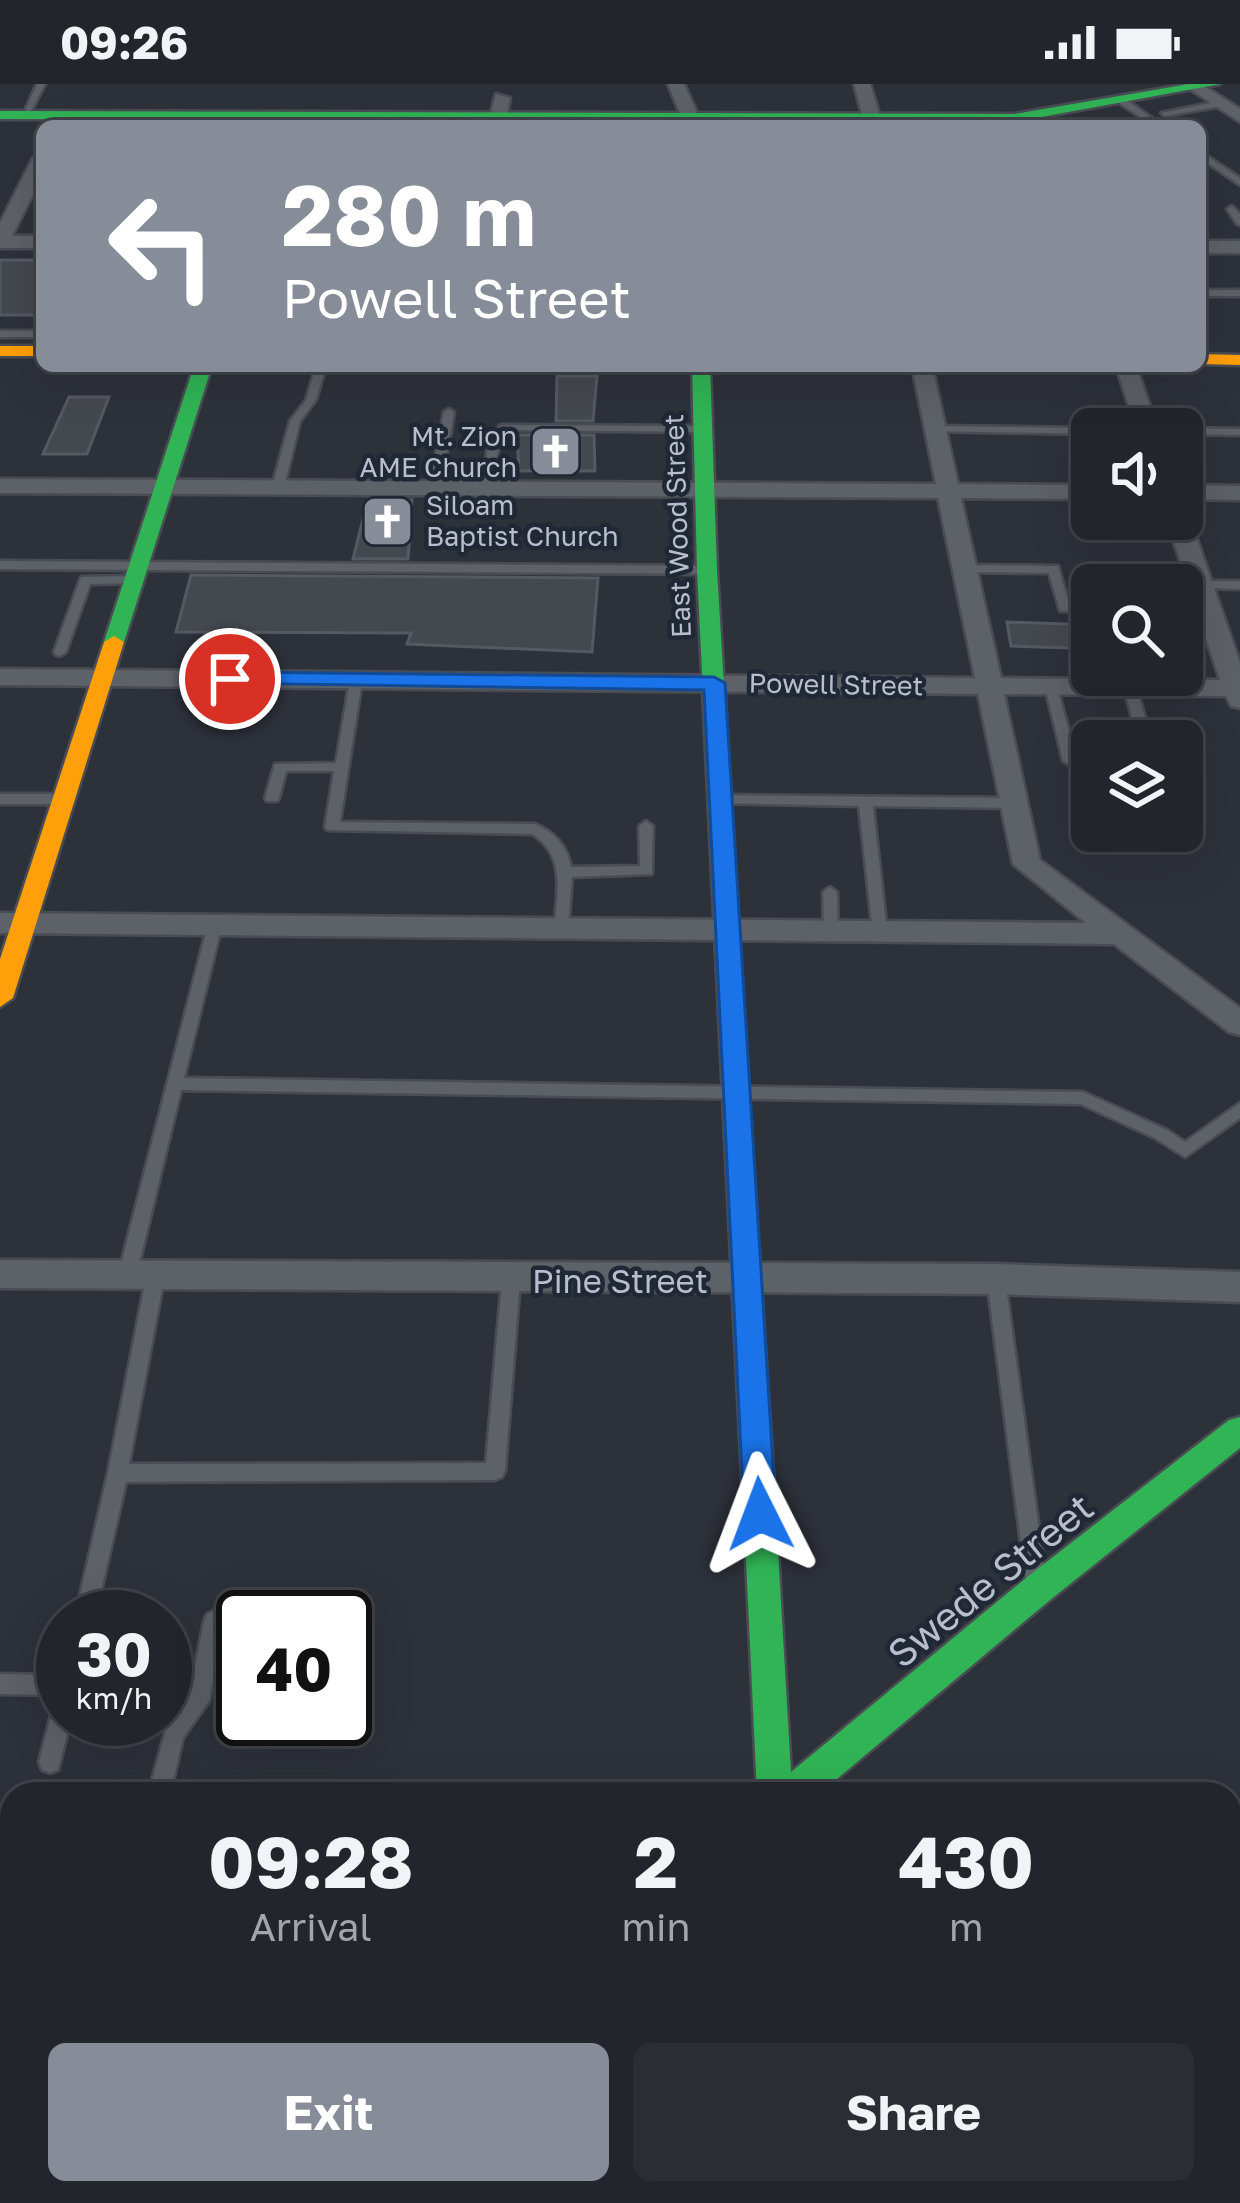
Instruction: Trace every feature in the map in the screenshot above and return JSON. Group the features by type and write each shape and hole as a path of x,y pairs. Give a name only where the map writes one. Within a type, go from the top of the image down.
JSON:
{"main road":[{"path":"283,120 296,84"},
{"path":"1042,120 1121,100 1204,90"},
{"path":"404,120 498,113 571,120"},
{"path":"12,115 61,120"},
{"path":"0,351 36,351"},
{"path":"1206,359 1240,360"},
{"path":"0,998 12,923 104,677 201,372"},
{"name":"East Wood Street","path":"701,372 706,570 774,1782"},
{"name":"Swede Street","path":"806,1782 1037,1589 1240,1430"}],"street":[{"path":"676,84 693,120"},
{"path":"862,84 872,120"},
{"path":"1204,90 1240,117"},
{"path":"36,170 0,242 36,242"},
{"path":"1206,247 1240,247"},
{"path":"923,372 986,686 1028,864 1240,1024"},
{"path":"1128,372 1140,408"},
{"path":"0,486 1071,492"},
{"path":"1203,492 1240,493"},
{"path":"1186,540 1239,692"},
{"name":"Powell Street","path":"0,677 1071,687"},
{"name":"Powell Street","path":"1203,690 1239,692"},
{"path":"12,923 1119,934"},
{"name":"Pine Street","path":"0,1274 996,1279 1240,1287"}],"lane":[{"path":"12,115 41,84"},
{"path":"1165,113 1204,90"},
{"path":"1121,100 1150,120"},
{"path":"1206,158 1240,182"},
{"path":"1232,209 1240,222"},
{"path":"1206,293 1240,293"},
{"path":"0,334 36,334"},
{"path":"278,487 295,421 311,400 319,372"},
{"path":"435,488 448,412"},
{"path":"485,488 496,434 505,427 704,429"},
{"path":"934,429 1071,430"},
{"path":"1203,431 1240,432"},
{"path":"0,565 135,573 706,570"},
{"path":"963,569 1054,569 1064,608 1071,608"},
{"path":"60,652 86,580 135,573"},
{"path":"1203,598 1240,585"},
{"path":"356,680 332,827 535,829 560,847 565,872 561,929"},
{"path":"1051,687 1070,761"},
{"path":"272,798 280,766 342,767"},
{"path":"0,799 62,799"},
{"path":"719,800 1012,802"},
{"path":"865,801 880,933"},
{"path":"565,872 647,871 646,826"},
{"path":"830,892 831,933"},
{"path":"91,1590 118,1473 142,1272 173,1084 215,924"},
{"path":"173,1084 1083,1097 1186,1151 1240,1109"},
{"path":"996,1279 1037,1589"},
{"path":"118,1473 495,1472 511,1280"},
{"path":"162,1782 174,1733 199,1701 214,1621"},
{"path":"0,1684 36,1685"},
{"path":"50,1762 54,1746"}],"building":[{"path":"0,260 36,260 36,315 0,315"},
{"path":"557,376 597,376 593,421 556,421"},
{"path":"69,397 109,397 87,454 43,454"},
{"name":"Mt. Zion AME Church","path":"517,435 594,435 595,471 519,471"},
{"name":"Siloam Baptist Church","path":"368,499 412,500 408,559 353,559"},
{"path":"191,575 598,578 592,652 407,644 411,633 176,632"},
{"path":"1007,622 1071,624 1071,654 1070,648 1011,646"}],"traffic: fast":[{"path":"0,115 1014,118 1213,84"},
{"path":"114,642 201,372"},
{"path":"701,372 707,570 737,1117"},
{"path":"806,1782 1038,1589 1240,1430"},
{"path":"760,1517 774,1782"}],"traffic: slow":[{"path":"0,351 36,351"},
{"path":"1206,359 1240,360"},
{"path":"0,998 114,642"},
{"path":"737,1117 760,1517"}],"place":[{"name":"Mt. Zion AME Church","path":"556,452"},
{"name":"Siloam Baptist Church","path":"387,521"}],"route":[{"path":"230,679 714,683 760,1514"}]}
